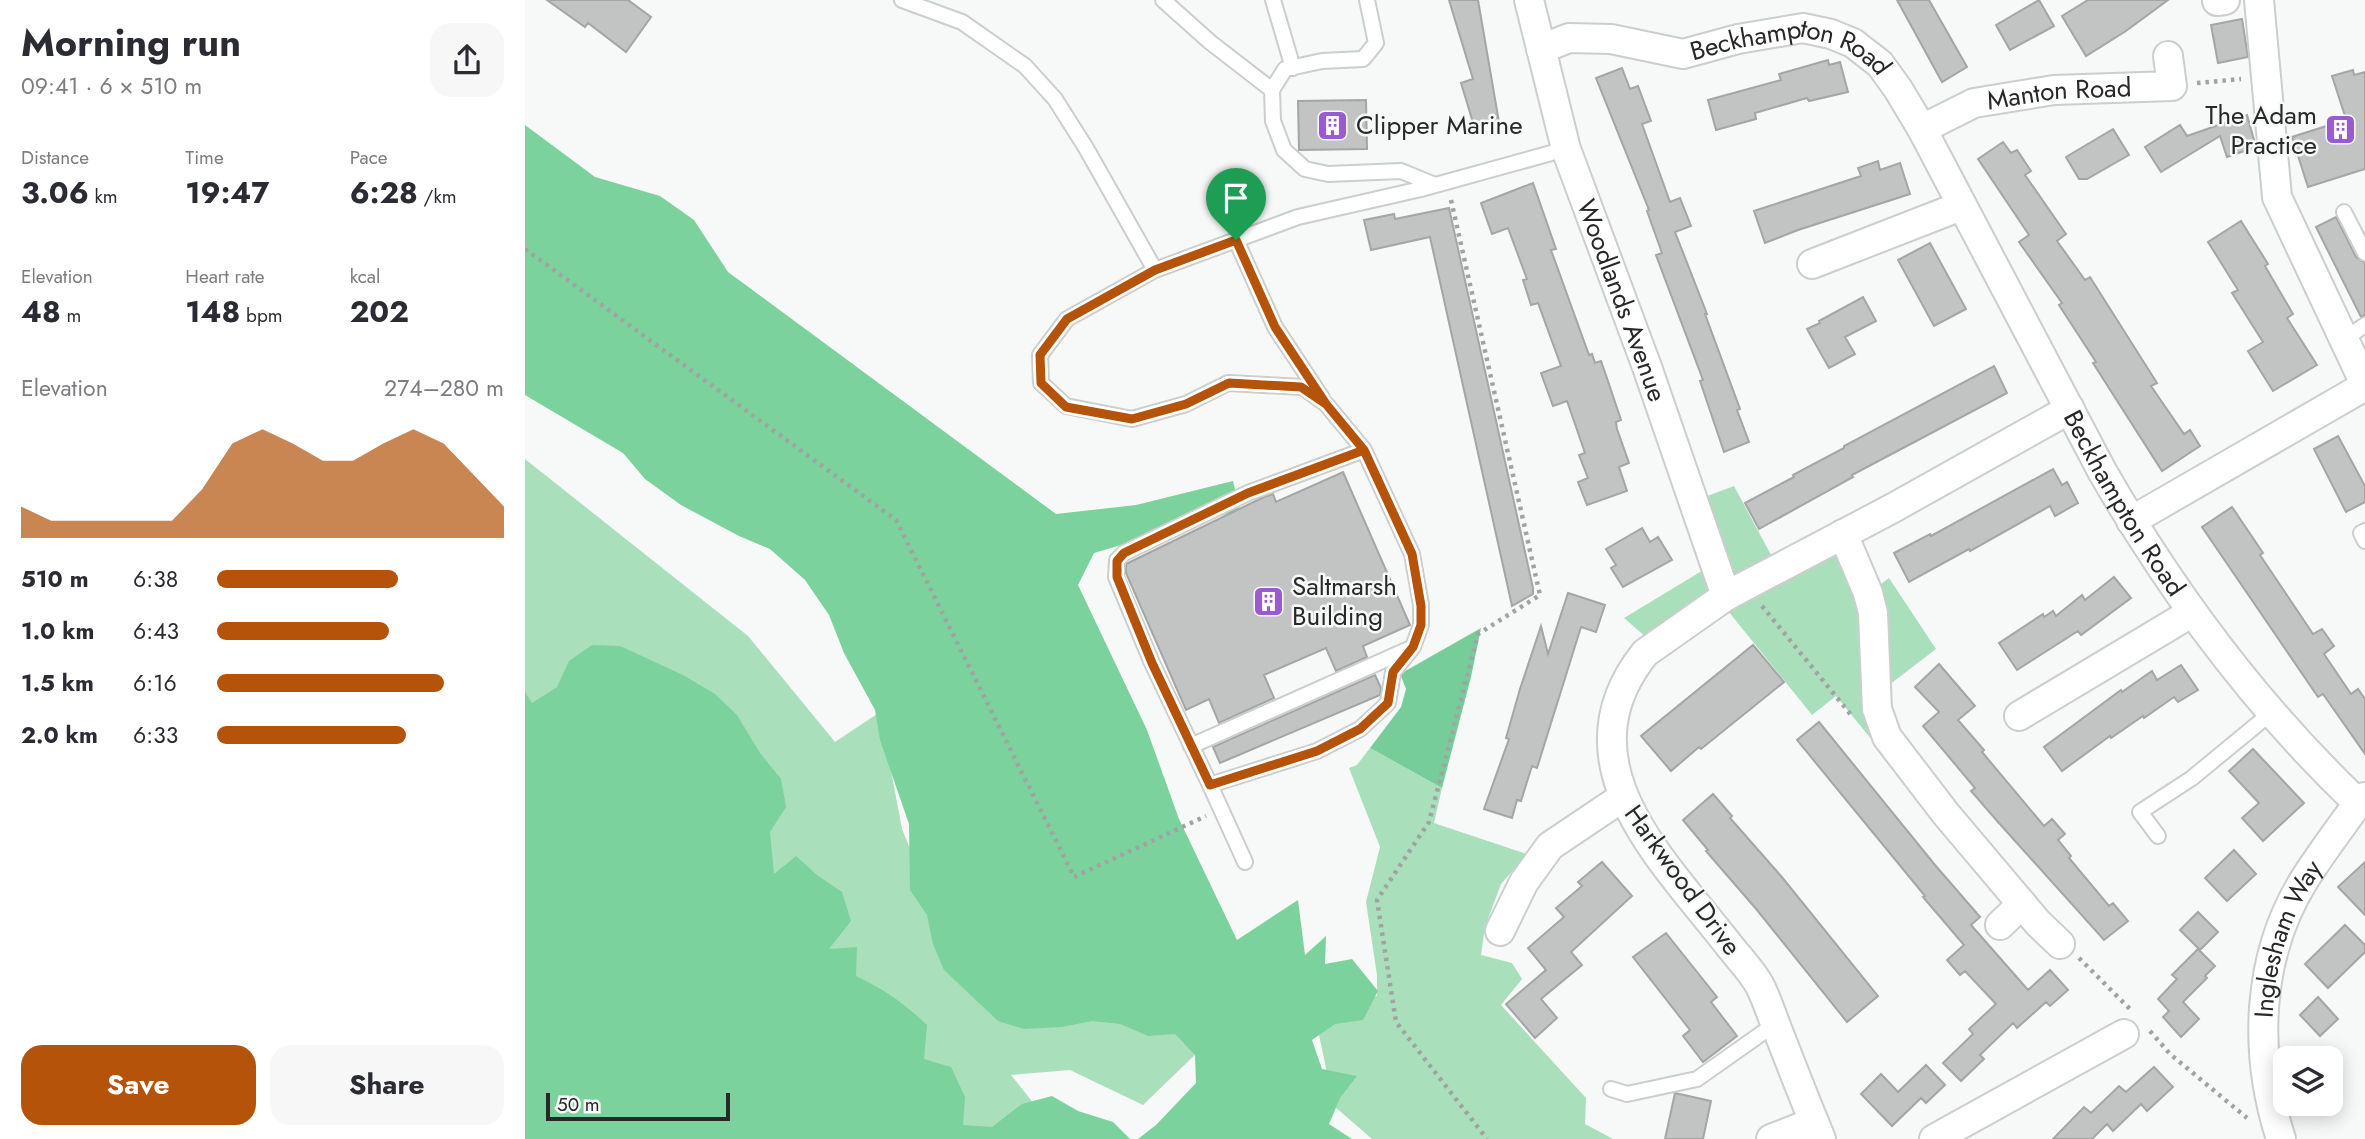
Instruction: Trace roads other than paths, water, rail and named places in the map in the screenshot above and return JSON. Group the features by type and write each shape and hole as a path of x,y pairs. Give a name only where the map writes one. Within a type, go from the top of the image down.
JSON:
{"street":[{"name":"Woodlands Avenue","path":"1529,0 1566,149 1647,367 1736,591"},
{"path":"2130,521 2365,385 2355,332 2277,197 2259,0"},
{"name":"Beckhampton Road","path":"1541,49 1569,38 1611,39 1683,54 1738,39 1803,28 1831,34 1853,43 1880,64 1899,89 1921,129 2130,521 2191,613 2271,713 2312,759 2362,800"},
{"name":"Manton Road","path":"1921,129 1974,103 2054,90 2172,86 2168,56"},
{"path":"1812,264 1961,206"},
{"name":"Harkwood Drive","path":"1771,1139 1818,1130 1759,985 1642,832 1623,797 1610,746 1615,713 1635,665 1645,653 1736,591 2070,409"},
{"path":"1843,534 1870,603 1875,639 1877,709 1887,737 1946,814 2022,904 2060,944"},
{"name":"Beckhampton Road","path":"2019,716 2191,613"},
{"path":"1500,930 1524,883 1550,846 1623,797"},
{"name":"Inglesham Way","path":"2280,1137 2271,1109 2261,1038 2272,955 2283,922 2305,879 2362,800"},
{"path":"2000,925 2022,904"},
{"path":"1934,1139 2135,1025"}],"lane":[{"path":"902,0 962,22 1025,65 1055,99 1155,270"},
{"path":"1163,0 1210,42 1272,90"},
{"path":"1273,0 1293,68"},
{"path":"1367,0 1376,43 1363,59 1322,61 1285,69 1272,90 1273,121 1285,150 1305,169 1328,174 1401,172 1441,184"},
{"path":"1326,404 1301,387 1229,383 1186,404 1132,419 1066,407 1041,383 1040,355 1067,319 1155,270 1298,217 1441,184 1566,149"},
{"path":"2344,212 2365,253"},
{"path":"1210,785 1317,751 1360,729 1388,703 1393,672 1413,647 1421,625 1421,606 1412,554 1364,450 1326,404 1275,327 1236,240"},
{"path":"1245,862 1152,663 1117,577 1117,561 1124,553 1248,493 1364,450"},
{"path":"2365,531 2361,533 2365,541"},
{"path":"1191,746 1413,647"},
{"path":"2158,836 2140,812 2192,778 2271,713"},
{"path":"1611,1089 1627,1094 1697,1079 1775,1024"}],"place":[{"name":"Clipper Marine","path":"1333,125"},
{"name":"The Adam Practice","path":"2340,130"},
{"name":"Saltmarsh Building","path":"1269,601"}]}
